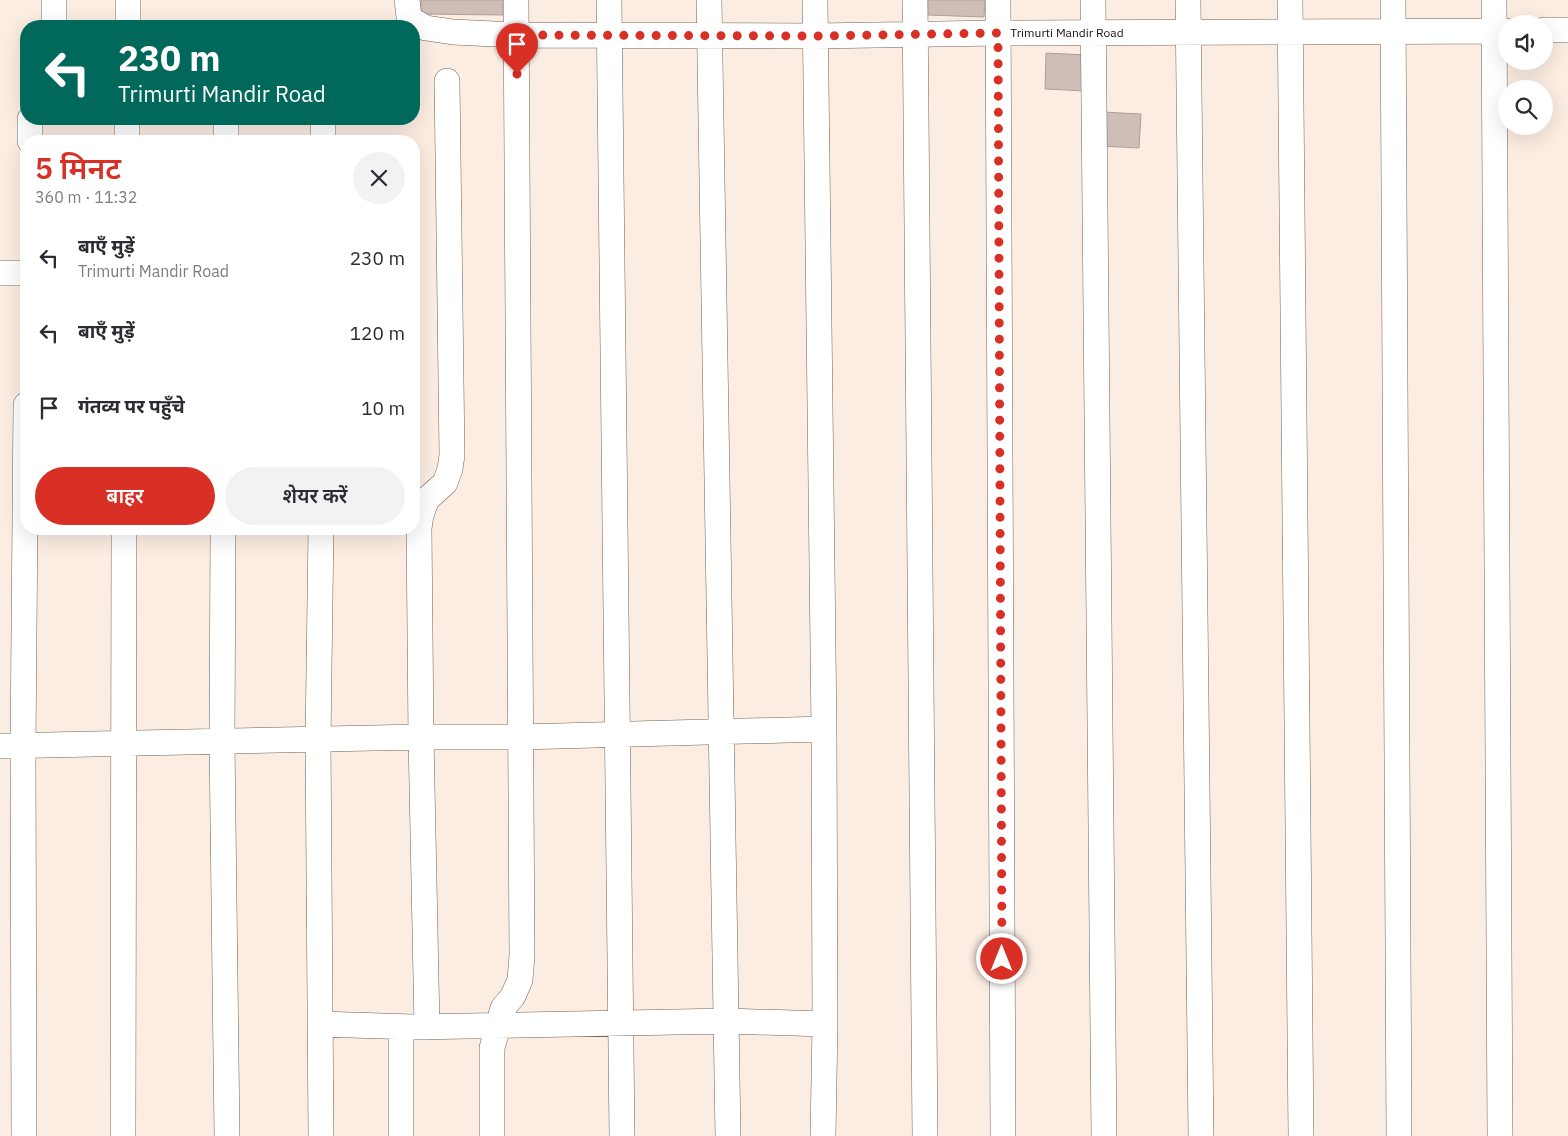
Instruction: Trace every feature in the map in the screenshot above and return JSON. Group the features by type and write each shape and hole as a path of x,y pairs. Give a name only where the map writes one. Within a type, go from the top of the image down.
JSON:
{"street":[{"path":"54,0 54,20"},
{"path":"128,0 128,20"},
{"name":"Trimurti Mandir Road","path":"407,0 409,17 413,20"},
{"path":"492,1136 492,1048 503,1008 513,996 520,980 522,955 516,0"},
{"path":"609,0 622,1136"},
{"path":"709,0 728,1136"},
{"path":"815,0 824,729 825,1024 823,1136"},
{"path":"915,0 925,1136"},
{"path":"998,0 1003,1136"},
{"path":"1093,0 1104,1136"},
{"path":"1188,0 1201,1136"},
{"path":"1290,0 1301,1136"},
{"path":"1393,0 1399,1136"},
{"path":"1494,0 1498,21"},
{"name":"Trimurti Mandir Road","path":"420,25 426,28 453,32 517,35 709,34 816,36 1093,32 1498,31"},
{"path":"1553,30 1568,30"},
{"path":"1500,70 1500,1136"},
{"path":"420,522 427,499 445,484 452,455 447,81"},
{"path":"0,273 20,273"},
{"path":"21,535 12,746 24,1136"},
{"path":"123,1136 124,535"},
{"path":"223,535 222,742 227,1136"},
{"path":"321,535 318,740 321,1136"},
{"path":"419,535 427,1027"},
{"path":"12,746 421,737 520,737 824,729"},
{"path":"320,1024 427,1027 727,1021 825,1024"},
{"path":"401,1027 401,1136"}],"building":[{"path":"421,0 503,0 503,15 421,14"},
{"path":"928,0 985,0 984,17 928,15"},
{"path":"1046,53 1086,55 1084,91 1045,89"},
{"path":"1102,112 1141,114 1139,148 1100,146"}],"route":[{"path":"517,74 517,35 709,34 816,36 998,33 1002,959"}]}
